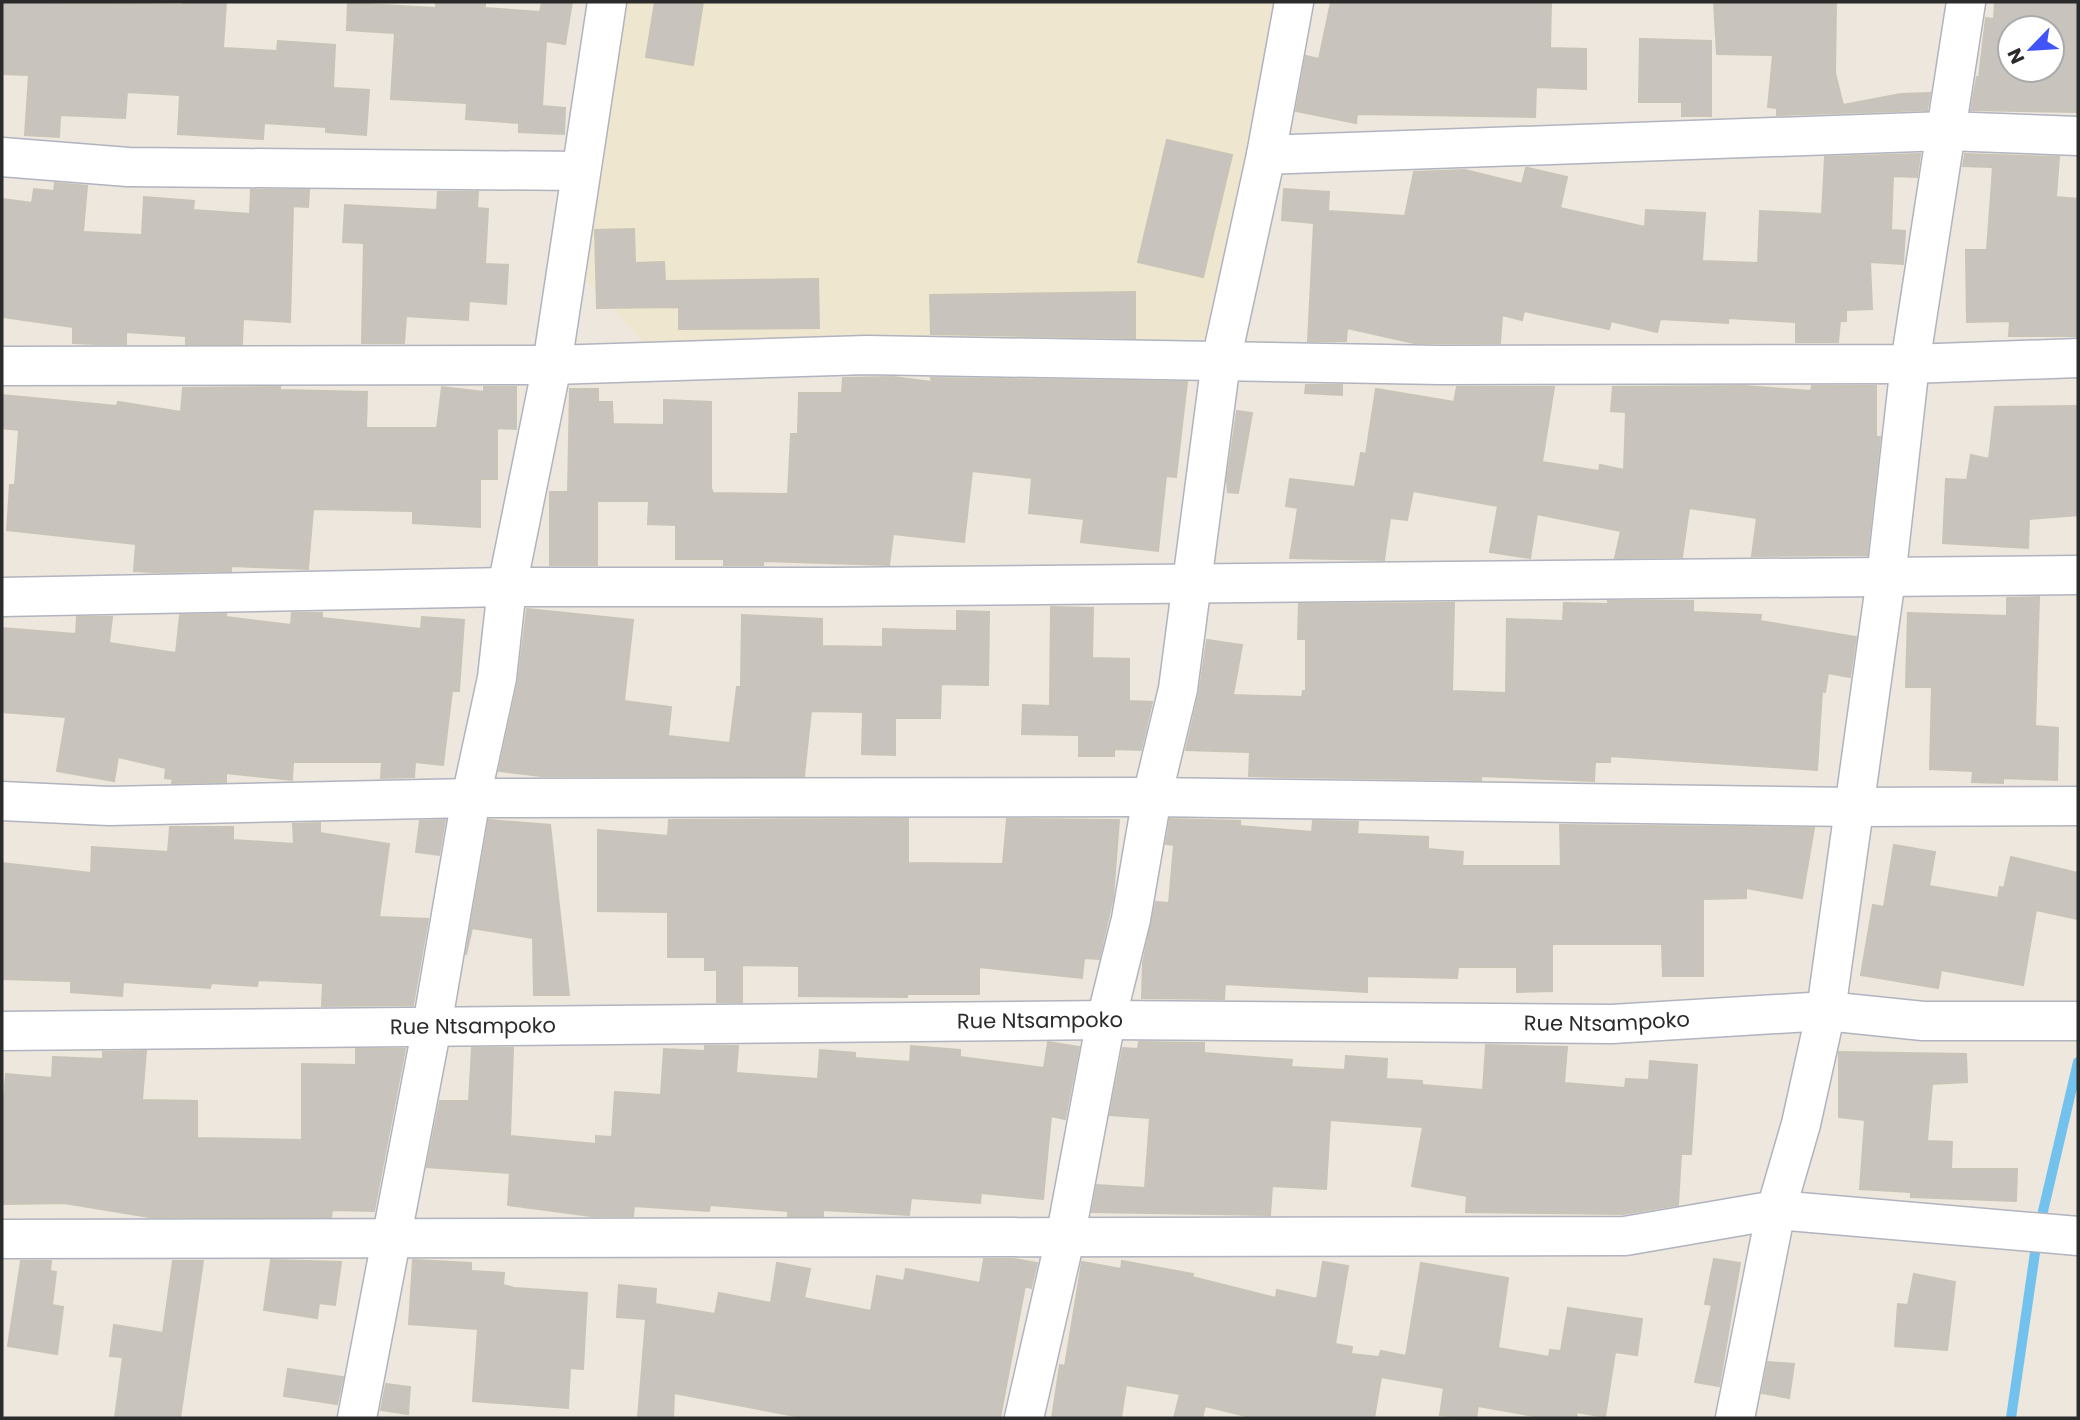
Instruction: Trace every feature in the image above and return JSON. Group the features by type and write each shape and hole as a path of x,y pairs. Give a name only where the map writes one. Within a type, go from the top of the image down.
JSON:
{"street":[{"path":"357,1418 432,1026 471,798 497,678 507,587 552,365 579,171 607,2"},
{"path":"1024,1418 1065,1239 1106,1020 1131,919 1152,797 1178,689 1194,584 1221,361 1294,2"},
{"path":"1735,1418 1776,1210 1801,1124 1826,1011 1886,578 1910,364 1966,2"},
{"path":"1265,155 1945,131 2078,136"},
{"path":"2,157 128,167 579,171"},
{"path":"2,366 552,365 867,355 1440,365 1910,364 2078,358"},
{"path":"2,597 507,587 1194,584 2078,575"},
{"path":"2,801 109,806 471,798 1152,797 1853,807 2078,806"},
{"name":"Rue Ntsampoko","path":"2,1031 1106,1020 1612,1024 1826,1011 1923,1021 2078,1021"},
{"path":"2,1239 1625,1236 1776,1210 2078,1236"}],"shaded area":[{"path":"625,2 1282,2 1208,339 646,345 586,280"}],"building":[{"path":"2,2 183,5 183,2 226,2 223,48 277,51 278,41 335,45 333,88 369,90 366,135 326,132 326,127 264,123 263,139 178,134 180,95 127,92 125,118 60,115 59,137 25,135 29,75 2,74"},
{"path":"436,2 485,2 485,8 540,12 542,2 572,2 565,44 546,41 542,106 565,108 564,134 519,132 519,123 466,119 467,103 391,99 395,33 347,30 348,3 436,8"},
{"path":"655,2 703,2 693,65 646,57"},
{"path":"1331,2 1551,2 1550,48 1586,49 1586,89 1536,87 1535,117 1357,114 1356,123 1296,111 1306,56 1319,59"},
{"path":"1714,2 1836,2 1835,73 1843,105 1901,94 1930,93 1927,110 1777,115 1777,108 1768,107 1773,55 1717,54"},
{"path":"1995,2 2078,2 2078,112 1971,110 1979,77 1986,18 1994,19"},
{"path":"1640,39 1711,41 1711,116 1682,116 1682,102 1639,102"},
{"path":"1167,140 1232,155 1203,277 1138,262"},
{"path":"1920,154 1917,177 1893,176 1891,230 1905,231 1903,264 1870,262 1872,309 1846,310 1846,321 1840,321 1838,342 1796,342 1796,322 1728,318 1728,323 1660,319 1657,332 1611,321 1609,329 1524,311 1522,320 1502,315 1500,343 1414,343 1347,328 1346,341 1308,341 1314,223 1282,220 1284,189 1329,192 1328,211 1405,216 1414,172 1465,170 1522,184 1528,168 1567,177 1560,208 1645,227 1646,210 1705,213 1702,261 1758,263 1760,211 1822,214 1825,157"},
{"path":"1965,154 2059,157 2056,197 2078,199 2078,336 2009,336 2010,321 1967,322 1966,250 1987,250 1993,167 1963,166"},
{"path":"55,183 87,186 83,232 142,235 144,197 194,201 193,210 250,214 251,190 309,190 308,207 293,206 290,322 243,319 242,344 186,344 186,336 126,332 126,344 96,344 73,343 73,327 2,317 2,199 32,203 34,189 54,191"},
{"path":"438,192 478,192 477,208 488,209 485,264 508,265 506,304 469,301 468,320 406,316 404,343 362,343 364,243 343,242 345,205 437,210"},
{"path":"634,229 635,263 664,262 665,281 818,279 819,328 679,329 679,307 597,308 595,230"},
{"path":"1135,292 1135,338 931,334 930,295"},
{"path":"893,377 932,382 931,378 1187,382 1176,477 1166,476 1158,551 1081,542 1084,519 1029,513 1032,478 972,471 964,542 893,534 889,565 763,561 763,565 724,565 724,559 676,559 676,525 648,524 649,501 597,501 597,565 550,565 550,492 568,492 570,389 598,389 598,402 612,402 613,424 664,425 664,400 711,402 713,493 788,494 791,434 798,434 799,393 842,393 843,378"},
{"path":"1306,385 1342,385 1342,395 1305,393"},
{"path":"1745,386 1811,391 1812,386 1876,386 1876,437 1880,437 1867,555 1752,556 1757,518 1689,508 1682,557 1615,558 1621,531 1537,514 1530,558 1490,552 1498,506 1413,491 1407,520 1390,518 1384,560 1290,558 1298,508 1286,506 1290,479 1355,487 1361,453 1366,454 1376,389 1454,402 1457,387 1554,387 1542,462 1599,471 1600,465 1624,470 1626,412 1611,411 1613,387"},
{"path":"280,387 280,390 367,392 366,428 437,428 442,387 484,392 484,387 516,387 516,429 497,428 497,479 480,479 480,527 413,523 413,511 313,509 308,569 231,566 231,571 154,572 134,571 136,544 7,530 10,485 15,485 19,430 2,428 2,395 117,406 118,402 181,412 183,388"},
{"path":"2078,406 2078,515 2029,519 2028,548 1943,543 1946,479 1967,480 1971,455 1989,459 1995,407"},
{"path":"1237,411 1252,413 1238,493 1228,492 1227,480"},
{"path":"2039,597 2035,726 2058,728 2057,780 2003,778 2003,783 1972,782 1973,771 1930,769 1932,687 1906,687 1908,613 2007,616 2007,598"},
{"path":"1608,601 1693,601 1693,612 1761,615 1760,621 1856,637 1850,677 1828,673 1825,692 1822,691 1817,770 1610,756 1610,762 1595,762 1594,781 1481,776 1481,780 1249,776 1250,752 1186,750 1199,694 1207,640 1242,645 1233,695 1302,697 1303,691 1306,691 1306,639 1298,639 1299,604 1454,603 1452,691 1506,693 1507,619 1563,621 1564,603 1608,604"},
{"path":"1051,607 1093,608 1092,658 1129,659 1129,701 1152,702 1141,750 1114,749 1114,756 1079,756 1079,735 1022,734 1023,705 1050,706"},
{"path":"527,609 633,620 624,701 671,707 668,736 730,743 737,687 741,687 742,615 822,619 822,646 883,647 883,629 957,631 957,611 989,612 988,685 941,684 940,718 895,718 895,755 862,754 863,712 811,711 804,776 541,776 499,771 518,683"},
{"path":"292,613 322,613 322,618 421,629 422,617 464,620 459,691 452,691 443,765 415,762 414,777 381,778 382,762 293,762 292,780 226,773 226,782 172,783 173,779 165,778 166,768 118,757 114,781 57,771 66,717 2,712 2,628 76,634 77,617 112,617 109,643 176,653 180,615 226,614 226,617 291,625"},
{"path":"908,819 908,863 1003,864 1007,819 1119,820 1113,897 1099,959 1084,958 1082,978 979,967 979,994 907,994 907,997 799,996 799,966 742,965 742,1002 717,1002 717,970 705,970 705,957 668,957 668,912 598,911 598,830 668,836 669,820"},
{"path":"1170,819 1240,821 1240,826 1312,832 1313,821 1358,822 1357,834 1428,837 1428,849 1463,852 1462,866 1561,866 1560,825 1814,828 1802,898 1746,888 1746,898 1703,899 1703,976 1663,976 1662,944 1552,944 1552,991 1517,992 1517,967 1458,967 1457,978 1367,976 1367,992 1225,984 1224,999 1142,998 1143,963 1156,902 1169,903 1174,845 1166,844"},
{"path":"445,820 439,855 416,852 420,821"},
{"path":"489,820 550,825 569,995 534,995 533,938 472,928 466,955"},
{"path":"320,823 320,833 389,844 379,917 428,919 413,1005 322,1006 323,983 258,980 257,986 211,983 210,988 123,982 122,996 71,992 71,981 2,979 2,863 91,873 92,847 168,852 170,827 233,827 233,840 294,844 293,824"},
{"path":"1894,845 1935,852 1929,886 1998,898 2000,887 2004,888 2011,857 2078,873 2078,919 2036,910 2023,985 1941,970 1938,988 1861,975 1873,905 1884,907"},
{"path":"1048,1042 1079,1047 1065,1119 1051,1116 1043,1199 981,1193 980,1203 911,1198 909,1215 823,1210 823,1216 788,1216 788,1211 710,1205 709,1211 634,1206 633,1216 591,1216 508,1205 510,1173 427,1167 440,1101 469,1101 472,1048 513,1048 510,1136 596,1144 596,1136 612,1137 615,1092 661,1095 664,1049 705,1051 705,1046 738,1046 736,1073 818,1079 820,1050 855,1053 855,1058 910,1062 911,1046 960,1050 960,1057 1044,1068"},
{"path":"1139,1042 1204,1043 1204,1053 1292,1060 1291,1067 1345,1070 1346,1056 1387,1059 1386,1079 1483,1090 1486,1045 1567,1047 1564,1083 1625,1088 1626,1079 1649,1080 1650,1061 1697,1065 1691,1154 1681,1154 1678,1205 1623,1214 1466,1212 1467,1196 1412,1186 1423,1127 1330,1120 1326,1189 1272,1186 1270,1215 1092,1212 1097,1185 1145,1188 1150,1118 1110,1115 1123,1048 1138,1049"},
{"path":"356,1049 405,1049 374,1211 332,1210 331,1217 149,1217 64,1203 4,1204 2,1126 6,1074 52,1078 53,1057 103,1059 103,1052 146,1051 142,1100 197,1101 197,1138 302,1140 302,1064 356,1065"},
{"path":"1839,1052 1966,1054 1967,1082 1932,1084 1927,1141 1952,1142 1951,1169 2017,1169 2016,1201 1911,1197 1911,1192 1860,1189 1865,1120 1839,1117"},
{"path":"984,1259 1014,1259 1037,1263 1031,1288 1025,1286 1000,1418 806,1418 674,1393 673,1418 638,1418 646,1319 617,1317 619,1285 656,1289 655,1304 715,1314 719,1293 771,1303 777,1263 810,1269 804,1298 871,1311 877,1276 904,1281 906,1269 980,1283"},
{"path":"1714,1259 1740,1263 1719,1386 1695,1382 1712,1305 1705,1304"},
{"path":"271,1260 341,1262 335,1305 319,1303 317,1318 264,1310"},
{"path":"413,1260 471,1263 471,1271 504,1273 503,1285 514,1288 587,1293 583,1369 570,1368 568,1408 473,1401 478,1329 409,1324"},
{"path":"21,1261 51,1261 50,1271 56,1272 52,1305 63,1307 57,1354 8,1346"},
{"path":"173,1261 203,1261 180,1418 115,1418 123,1357 110,1356 114,1325 163,1333"},
{"path":"1122,1261 1193,1274 1192,1277 1276,1298 1277,1290 1317,1299 1323,1262 1348,1266 1335,1344 1352,1347 1351,1354 1379,1357 1381,1351 1406,1356 1421,1263 1508,1278 1498,1348 1549,1357 1550,1350 1561,1351 1568,1308 1642,1319 1637,1355 1615,1352 1605,1417 1577,1412 1576,1418 1545,1418 1478,1406 1476,1418 1440,1415 1444,1388 1381,1377 1374,1418 1254,1418 1205,1406 1202,1418 1174,1418 1180,1394 1126,1385 1121,1418 1052,1418 1060,1365 1065,1366 1082,1262 1121,1269"},
{"path":"1914,1274 1955,1282 1947,1350 1895,1346 1898,1304 1908,1305"},
{"path":"1768,1362 1794,1364 1789,1398 1762,1393"},
{"path":"288,1369 343,1377 337,1404 284,1396"},
{"path":"386,1384 410,1387 408,1414 381,1410"}],"waterway":[{"path":"2040,1224 2078,1062"},
{"path":"2011,1418 2037,1239"}]}
